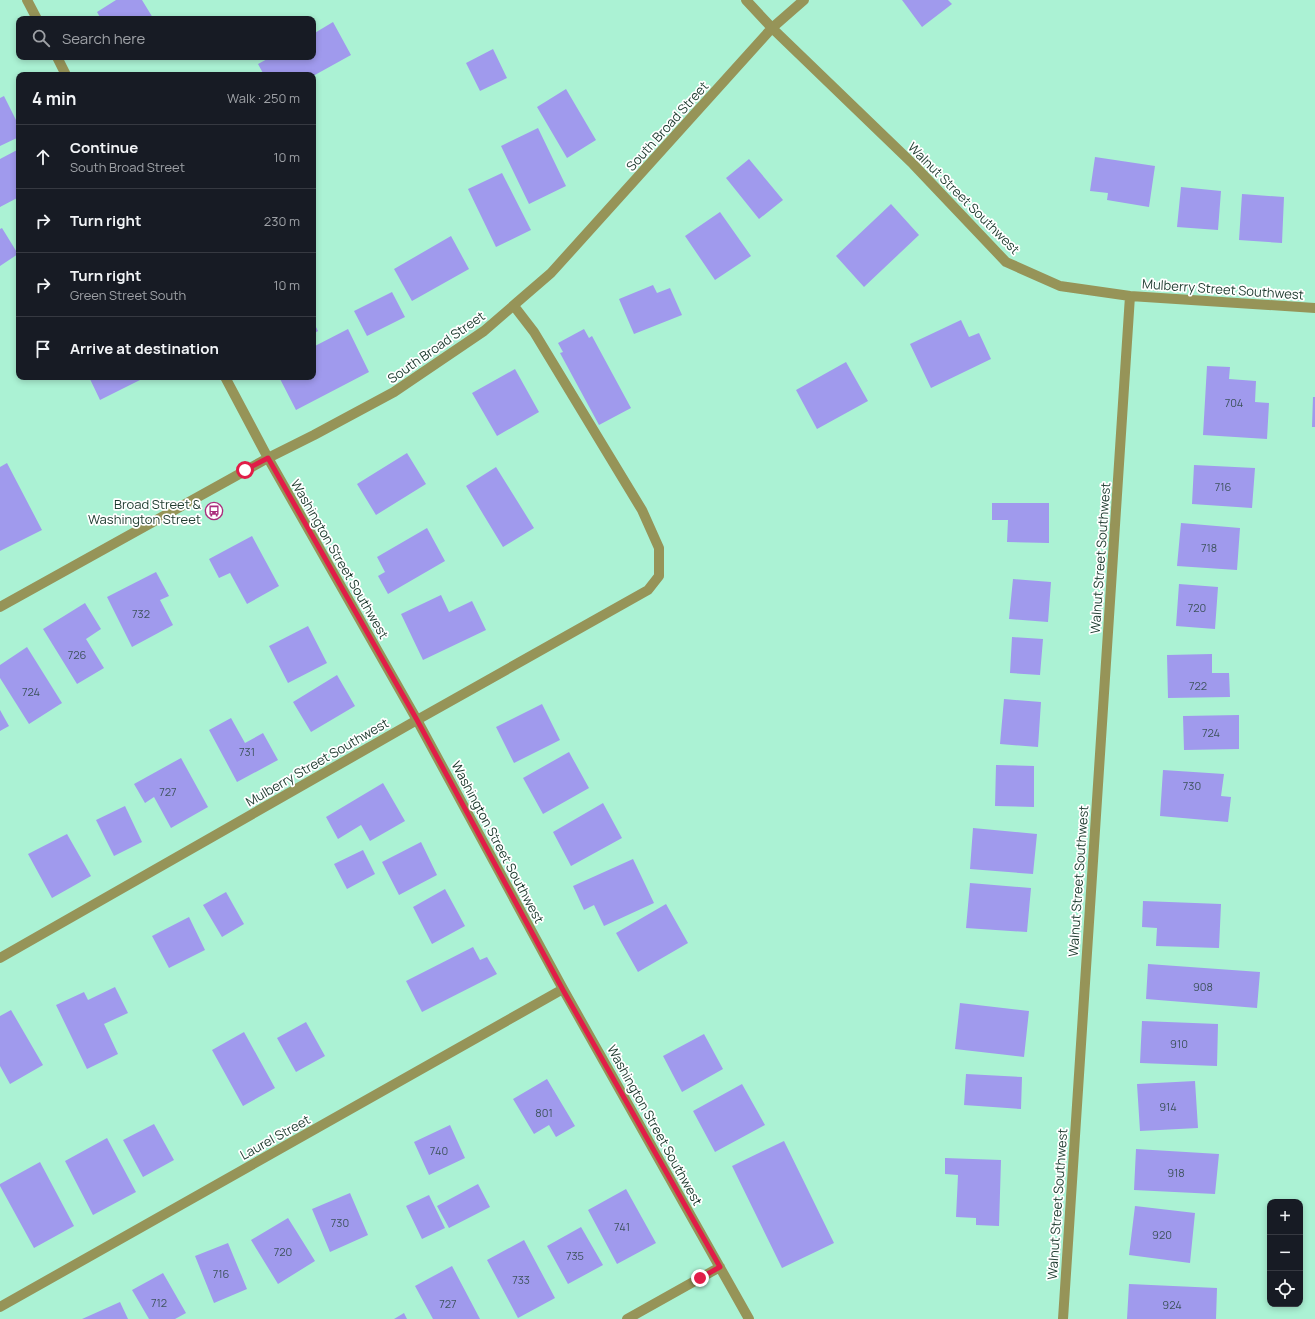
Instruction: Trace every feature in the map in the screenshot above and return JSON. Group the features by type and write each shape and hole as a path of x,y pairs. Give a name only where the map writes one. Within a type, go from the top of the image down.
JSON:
{"street":[{"path":"26,0 34,16"},
{"name":"Walnut Street Southwest","path":"746,0 772,28 913,164 1006,262 1060,286 1130,296 1063,1319"},
{"name":"South Broad Street","path":"0,608 268,458 394,392 484,331 551,273 772,28 804,0"},
{"path":"58,60 64,72"},
{"name":"Mulberry Street Southwest","path":"1130,296 1315,308"},
{"name":"Mulberry Street Southwest","path":"0,958 648,590 659,576 659,548 642,510 534,332 514,306"},
{"name":"Washington Street Southwest","path":"227,380 268,458 417,720 563,990 749,1319"},
{"name":"Laurel Street","path":"0,1307 563,990"},
{"path":"627,1319 720,1267"}],"building":[{"path":"116,0 142,0 152,16 99,16 97,12"},
{"path":"902,0 948,0 952,4 922,27"},
{"path":"333,22 351,55 316,74 316,72 262,72 258,64 265,60 316,60 316,32"},
{"path":"493,49 507,78 480,91 466,63"},
{"path":"566,89 596,140 567,158 537,107"},
{"path":"4,96 16,120 16,138 0,146 0,98"},
{"path":"538,128 566,186 529,204 501,146"},
{"path":"16,151 16,199 0,207 0,159"},
{"path":"1095,157 1155,166 1149,207 1107,200 1108,193 1090,191"},
{"path":"749,159 783,200 759,219 726,178"},
{"path":"502,173 531,230 496,247 468,189"},
{"path":"1181,187 1221,191 1218,230 1177,227"},
{"path":"1242,194 1284,197 1282,243 1239,240"},
{"path":"891,204 919,235 864,287 836,256"},
{"path":"720,212 751,256 715,280 685,236"},
{"path":"2,228 16,251 16,255 0,266 0,229"},
{"path":"451,236 469,269 412,301 394,269"},
{"path":"653,285 657,293 670,288 682,315 634,334 619,299"},
{"path":"392,292 405,317 367,336 354,311"},
{"path":"961,320 969,337 979,333 991,359 931,388 910,344"},
{"path":"348,329 369,372 296,410 281,380 316,380 316,345"},
{"path":"584,329 589,338 592,336 631,408 599,425 560,353 563,352 558,343"},
{"path":"846,362 868,401 817,429 796,390"},
{"path":"1207,366 1230,367 1229,379 1256,381 1255,402 1269,403 1267,439 1203,435"},
{"path":"515,369 539,412 497,436 472,393"},
{"path":"90,380 140,380 100,400"},
{"path":"1313,397 1315,397 1315,427 1312,427"},
{"path":"407,453 426,484 376,515 357,484"},
{"path":"7,463 42,530 0,551 0,467"},
{"path":"1194,465 1255,468 1252,508 1192,504"},
{"path":"496,467 534,528 503,547 466,486"},
{"path":"992,503 1049,503 1049,543 1007,542 1008,520 992,520"},
{"path":"1181,523 1240,528 1237,570 1177,566"},
{"path":"427,528 445,561 388,594 378,576 385,572 377,557"},
{"path":"252,536 279,586 247,604 230,573 219,578 209,559"},
{"path":"156,572 169,596 160,600 173,625 132,647 107,597"},
{"path":"1013,579 1051,582 1048,622 1009,619"},
{"path":"1179,584 1218,587 1215,629 1176,626"},
{"path":"441,595 449,612 472,601 486,630 423,660 401,614"},
{"path":"85,603 101,629 86,639 104,668 77,684 43,629"},
{"path":"308,626 327,663 288,683 269,646"},
{"path":"1012,637 1043,639 1040,675 1010,673"},
{"path":"27,647 62,703 29,724 0,678 0,665"},
{"path":"1212,654 1212,673 1229,673 1230,697 1168,698 1167,655"},
{"path":"337,675 355,706 311,732 293,702"},
{"path":"1004,699 1041,702 1038,747 1000,744"},
{"path":"542,704 560,740 514,763 496,727"},
{"path":"0,710 9,726 0,731"},
{"path":"1239,715 1239,749 1184,750 1183,716"},
{"path":"231,718 245,743 263,733 278,760 237,782 209,730"},
{"path":"569,752 589,788 543,814 523,778"},
{"path":"181,758 208,807 171,828 154,797 145,803 134,784"},
{"path":"996,765 1034,766 1034,807 995,806"},
{"path":"1163,770 1224,774 1221,796 1231,797 1228,822 1160,816"},
{"path":"383,783 405,821 370,841 361,825 338,839 326,817"},
{"path":"603,803 622,838 571,866 553,832"},
{"path":"125,806 142,842 114,856 96,820"},
{"path":"973,828 1037,834 1033,874 970,869"},
{"path":"67,834 91,876 52,898 28,854"},
{"path":"421,842 437,875 399,895 382,862"},
{"path":"363,850 375,874 347,889 334,864"},
{"path":"633,859 654,903 604,926 594,905 584,910 573,886"},
{"path":"970,883 1031,888 1027,932 966,928"},
{"path":"445,889 465,926 432,944 413,907"},
{"path":"226,892 244,924 222,937 203,905"},
{"path":"1143,901 1221,904 1219,948 1156,946 1157,928 1142,927"},
{"path":"666,904 688,943 638,972 616,933"},
{"path":"189,917 205,950 169,968 152,936"},
{"path":"473,947 480,960 487,957 497,974 422,1012 406,981"},
{"path":"1148,964 1260,972 1257,1008 1146,999"},
{"path":"115,987 128,1013 104,1024 118,1054 87,1069 56,1005 84,992 88,1000"},
{"path":"960,1003 1029,1011 1024,1057 955,1049"},
{"path":"11,1010 43,1065 10,1084 0,1066 0,1016"},
{"path":"1142,1021 1218,1024 1217,1066 1140,1063"},
{"path":"306,1022 325,1056 296,1072 277,1038"},
{"path":"244,1032 275,1088 243,1106 212,1050"},
{"path":"704,1034 723,1069 682,1092 663,1056"},
{"path":"966,1074 1022,1077 1021,1109 964,1105"},
{"path":"547,1079 575,1126 556,1137 549,1125 534,1134 513,1099"},
{"path":"1195,1081 1198,1128 1140,1131 1137,1084"},
{"path":"742,1084 765,1125 715,1152 693,1111"},
{"path":"154,1124 174,1160 143,1177 123,1140"},
{"path":"450,1125 465,1158 429,1175 414,1142"},
{"path":"107,1138 136,1192 93,1215 65,1161"},
{"path":"784,1141 834,1243 782,1268 732,1166"},
{"path":"1136,1149 1219,1154 1215,1194 1134,1190"},
{"path":"945,1158 1001,1160 999,1226 976,1225 976,1218 956,1217 958,1175 945,1174"},
{"path":"40,1162 74,1226 34,1248 0,1184"},
{"path":"478,1184 490,1207 449,1228 437,1206"},
{"path":"626,1189 656,1243 617,1264 588,1210"},
{"path":"350,1193 368,1235 330,1252 312,1209"},
{"path":"429,1195 445,1228 422,1239 406,1206"},
{"path":"1135,1206 1195,1213 1190,1263 1129,1255"},
{"path":"288,1218 315,1261 278,1284 251,1240"},
{"path":"581,1227 603,1265 568,1284 547,1246"},
{"path":"524,1240 555,1298 518,1318 487,1260"},
{"path":"228,1243 247,1289 214,1303 195,1256"},
{"path":"452,1266 480,1319 433,1319 415,1286"},
{"path":"163,1273 186,1313 175,1319 149,1319 132,1290"},
{"path":"1129,1284 1217,1288 1216,1319 1127,1319"},
{"path":"120,1302 128,1319 82,1319"},
{"path":"404,1313 407,1319 394,1319"}],"place":[{"name":"Broad Street & Washington Street","path":"214,511"}],"route":[{"path":"245,470 268,458 417,720 563,990 720,1267 700,1278"}]}
